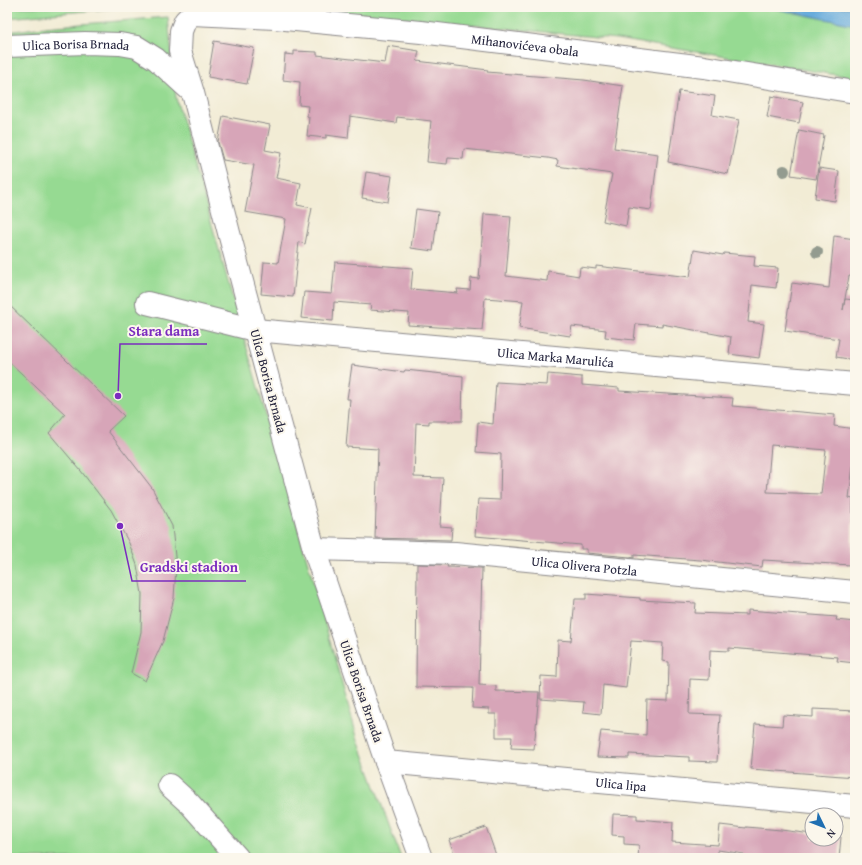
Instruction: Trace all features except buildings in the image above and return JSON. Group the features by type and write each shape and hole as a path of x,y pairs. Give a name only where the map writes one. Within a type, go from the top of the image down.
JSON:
{"street":[{"name":"Mihanovićeva obala","path":"193,93 180,51 181,31 185,21 192,14 275,18 421,32 704,67 855,92"},
{"name":"Ulica Borisa Brnada","path":"7,46 86,43 120,44 137,47 156,59 193,93 314,549 386,762 421,858"},
{"name":"Ulica Marka Marulića","path":"147,303 255,330 855,384"},
{"name":"Ulica Olivera Potzla","path":"314,549 455,553 855,592"},
{"name":"Ulica lipa","path":"386,762 855,806"},
{"path":"169,786 190,804 238,858"}],"green space":[{"path":"7,7 131,7 7,18"},
{"path":"233,7 855,7 855,78 617,39 366,15"},
{"path":"168,17 176,98 358,740 401,858 7,858 7,32 44,27"}],"water":[{"path":"766,7 855,7 855,25"}],"place":[{"name":"Stara dama","path":"118,396"},
{"name":"Gradski stadion","path":"120,526"}]}
